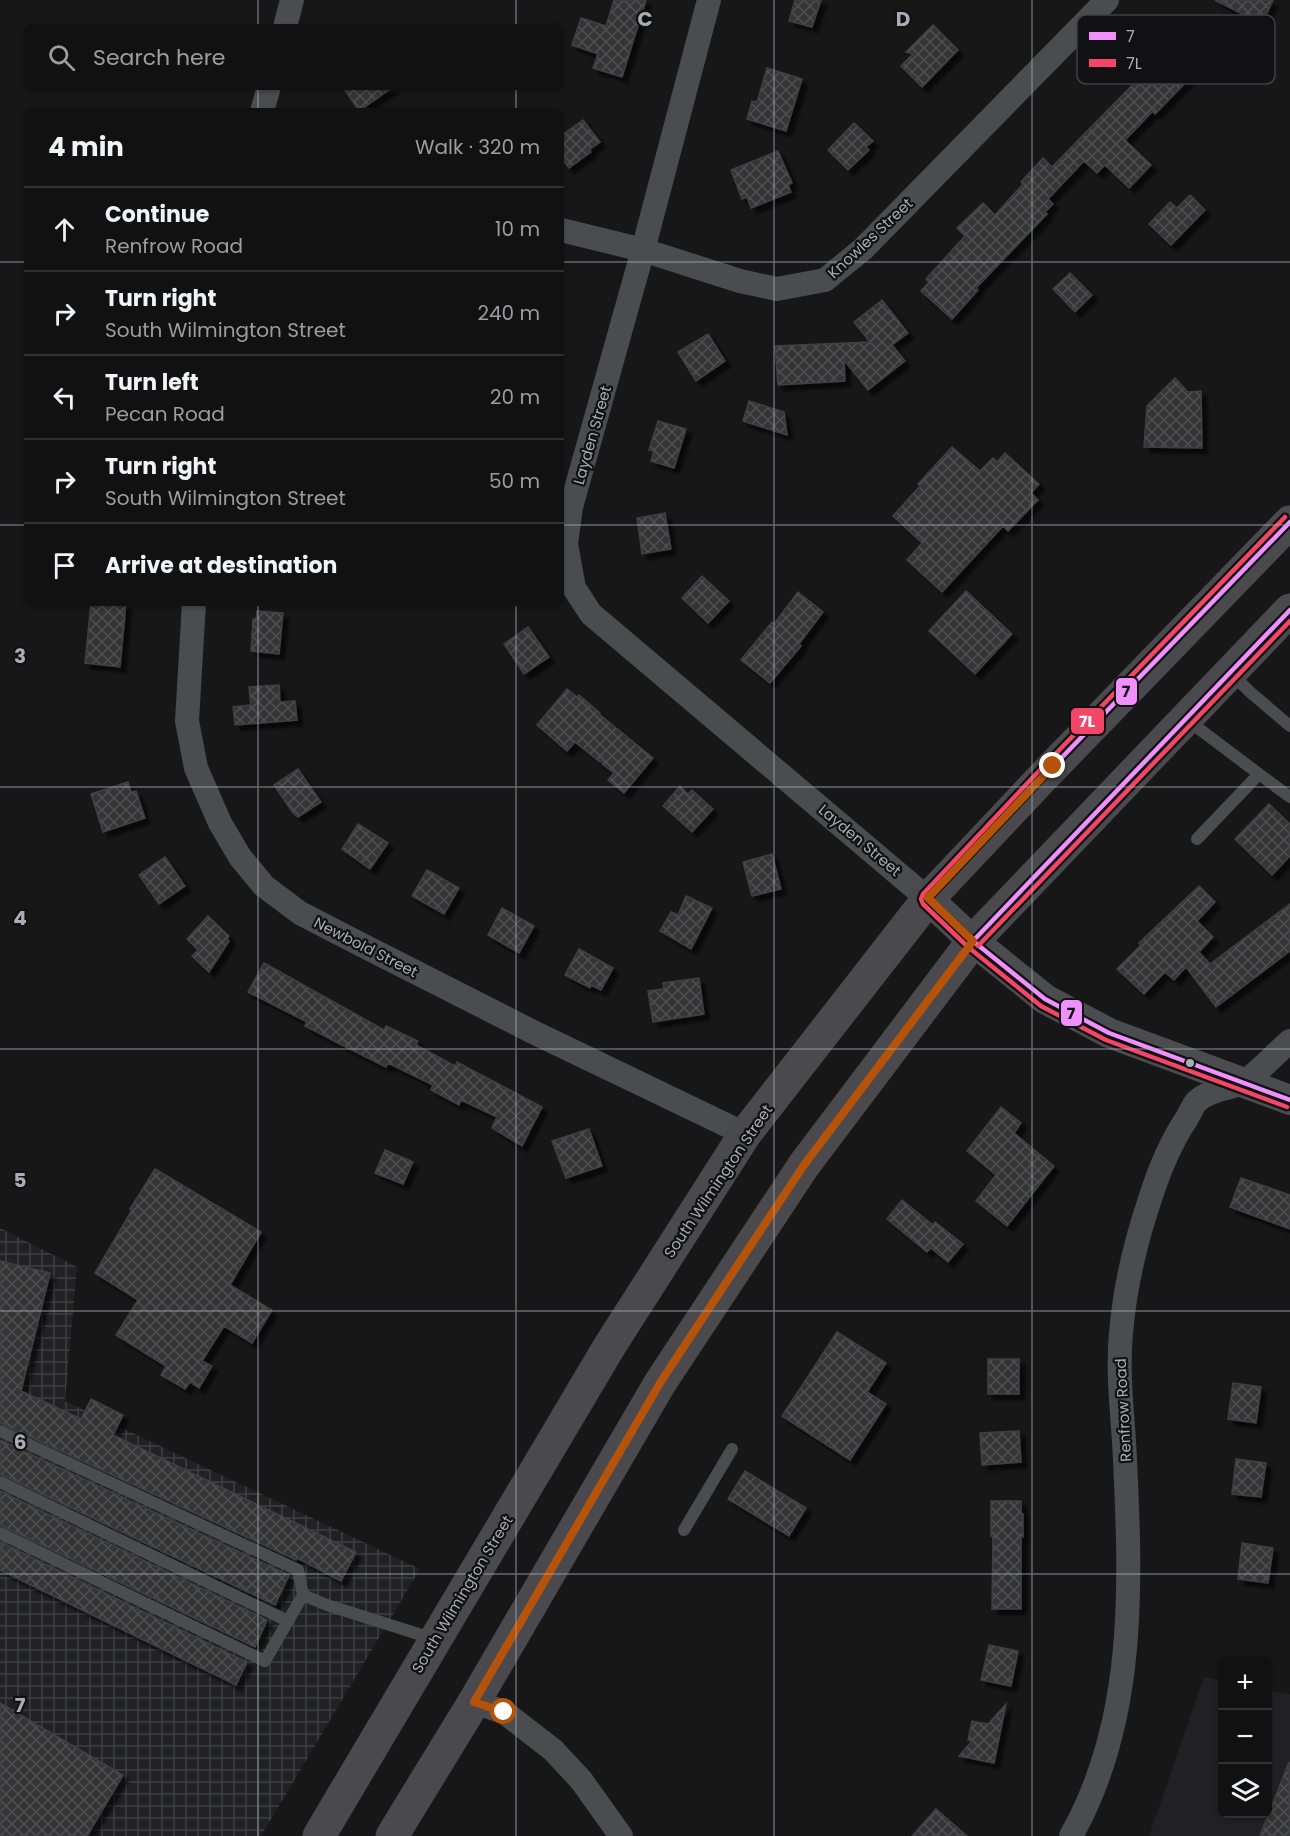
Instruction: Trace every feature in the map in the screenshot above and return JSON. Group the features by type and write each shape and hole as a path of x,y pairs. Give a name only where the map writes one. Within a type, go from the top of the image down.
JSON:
{"main road":[{"name":"South Wilmington Street","path":"319,1836 609,1347 746,1134 928,898 1290,522"},
{"path":"392,1836 474,1702 660,1383 804,1165 973,941 1290,610"}],"street":[{"path":"286,24 292,0"},
{"name":"Layden Street","path":"709,0 643,250 571,507 566,544 574,588 591,614 611,633 928,898"},
{"name":"Knowles Street","path":"1092,15 1107,0"},
{"name":"Knowles Street","path":"564,231 643,250 740,281 777,289 825,280 863,249 1077,31"},
{"path":"263,108 268,90"},
{"name":"Newbold Street","path":"194,606 187,721 196,768 225,831 240,857 264,886 300,913 348,938 533,1032 746,1134"},
{"path":"928,898 973,941 1045,999 1109,1033 1290,1100"},
{"name":"Renfrow Road","path":"1071,1836 1094,1786 1105,1751 1119,1700 1125,1657 1129,1610 1128,1514 1120,1385 1120,1334 1133,1254 1143,1219 1172,1140 1197,1102 1212,1093 1243,1082 1290,1041"},
{"path":"474,1702 504,1712 553,1750 581,1780 621,1836"}],"lane":[{"path":"1230,672 1290,726"},
{"path":"1186,719 1290,797"},
{"path":"1197,839 1259,774"},
{"path":"0,1431 298,1570 303,1595 265,1661 0,1533"},
{"path":"684,1530 732,1449"},
{"path":"0,1482 288,1621"},
{"path":"303,1595 435,1640"}],"shaded area":[{"path":"0,1228 77,1267 65,1401 420,1569 261,1836 0,1836"},
{"path":"1204,1677 1218,1680 1218,1818 1272,1818 1272,1691 1290,1694 1290,1836 1149,1836"}],"building":[{"path":"614,0 646,0 622,77 593,68 598,54 572,45 581,18 606,26"},
{"path":"795,0 821,0 812,27 789,21"},
{"path":"1215,0 1273,0 1266,15 1244,15"},
{"path":"933,25 958,50 922,87 901,66 913,54 906,52"},
{"path":"767,68 802,79 786,131 747,119 752,101 757,102"},
{"path":"1133,84 1184,84 1155,114 1153,111 1125,140 1151,165 1129,188 1105,165 1097,173 1084,161 1048,199 1053,204 1045,212 1047,214 976,288 978,290 952,319 921,291 929,282 926,279 965,236 957,228 983,203 995,215 1043,158 1052,167"},
{"path":"345,90 389,90 363,108 357,108"},
{"path":"583,120 600,142 589,150 591,152 569,168 564,162 564,134"},
{"path":"854,123 873,141 866,147 869,150 848,170 828,150"},
{"path":"778,151 792,183 788,185 791,192 751,208 747,197 742,199 731,170"},
{"path":"1190,195 1205,210 1171,245 1149,224 1170,202 1177,208"},
{"path":"1070,273 1092,295 1075,312 1053,289"},
{"path":"882,300 908,333 892,345 905,361 868,390 844,360 845,381 778,385 775,346 870,342 854,322"},
{"path":"708,334 725,361 696,381 678,352"},
{"path":"1175,378 1188,392 1201,391 1202,448 1144,447 1147,406"},
{"path":"749,401 784,412 787,435 743,421"},
{"path":"658,421 686,429 674,468 651,461 654,451 649,450"},
{"path":"952,447 980,471 993,458 997,462 1005,453 1039,484 1031,493 1038,500 1008,531 1003,526 942,592 907,560 922,543 893,516"},
{"path":"665,513 671,549 642,554 637,518"},
{"path":"702,576 729,601 708,623 682,598"},
{"path":"966,591 1012,634 975,674 929,631"},
{"path":"798,592 823,612 799,644 801,646 770,683 741,660 772,622 774,624"},
{"path":"91,606 126,606 120,667 85,663"},
{"path":"257,611 283,613 279,654 251,651 253,619 256,619"},
{"path":"528,627 549,657 524,674 504,644"},
{"path":"279,685 280,702 295,701 297,720 235,725 233,707 251,705 249,687"},
{"path":"567,689 577,697 579,695 653,758 624,793 608,780 614,773 602,764 604,759 600,762 575,742 567,751 537,725"},
{"path":"298,769 321,802 298,817 274,785"},
{"path":"128,782 131,792 136,791 145,818 103,832 91,794"},
{"path":"680,786 688,794 692,790 713,809 692,832 663,806"},
{"path":"1269,804 1290,824 1290,856 1272,875 1235,839"},
{"path":"358,824 388,843 370,869 342,849"},
{"path":"772,854 781,889 752,896 743,862"},
{"path":"165,857 185,886 159,904 139,875"},
{"path":"427,870 459,888 444,914 412,896"},
{"path":"1199,886 1215,902 1197,921 1213,937 1199,952 1210,964 1290,904 1290,951 1216,1007 1186,967 1174,980 1165,972 1144,994 1117,969 1141,945 1139,943"},
{"path":"686,896 712,908 691,949 660,931 671,912 678,915"},
{"path":"502,908 534,926 519,953 488,935"},
{"path":"208,916 229,936 227,939 229,941 209,972 192,956 198,950 187,939"},
{"path":"579,949 613,968 601,990 591,985 590,988 565,975"},
{"path":"264,963 384,1030 386,1026 418,1041 416,1045 455,1066 457,1062 542,1107 522,1146 492,1128 497,1117 461,1100 459,1105 431,1090 433,1085 388,1063 386,1067 340,1044 305,1026 307,1022 248,992"},
{"path":"699,978 704,1014 653,1022 648,991 664,989 663,983"},
{"path":"1001,1107 1021,1123 1014,1133 1054,1166 1007,1226 976,1201 996,1175 967,1151"},
{"path":"589,1129 602,1166 566,1178 552,1141"},
{"path":"385,1150 413,1162 403,1184 375,1173"},
{"path":"155,1169 261,1232 230,1285 272,1310 252,1343 224,1326 202,1361 212,1366 199,1388 190,1382 185,1389 161,1375 166,1366 116,1335 138,1300 95,1273"},
{"path":"1241,1178 1290,1195 1290,1229 1230,1207"},
{"path":"902,1200 933,1225 935,1222 963,1244 948,1262 931,1248 927,1252 887,1219"},
{"path":"0,1261 50,1273 21,1391 81,1419 91,1399 123,1415 113,1435 356,1552 341,1581 297,1558 296,1560 0,1423"},
{"path":"837,1332 886,1363 867,1392 886,1404 850,1460 782,1416"},
{"path":"988,1359 1019,1359 1019,1394 988,1394"},
{"path":"1233,1383 1261,1387 1256,1423 1228,1419"},
{"path":"1019,1431 1021,1462 982,1465 980,1433"},
{"path":"0,1440 289,1575 275,1605 0,1474"},
{"path":"1236,1459 1266,1463 1261,1497 1232,1494"},
{"path":"745,1471 806,1508 789,1536 728,1499"},
{"path":"0,1491 267,1620 255,1647 0,1525"},
{"path":"991,1501 1021,1501 1023,1537 1021,1537 1021,1609 992,1609"},
{"path":"0,1542 247,1662 236,1685 0,1570"},
{"path":"1242,1543 1273,1548 1268,1583 1238,1579"},
{"path":"989,1645 1018,1651 1011,1686 981,1680"},
{"path":"0,1703 123,1775 87,1836 0,1836"},
{"path":"1006,1704 994,1763 959,1756 972,1741 968,1740 972,1721 988,1724"},
{"path":"1289,1762 1290,1836 1260,1836 1267,1818 1272,1818 1272,1805"},
{"path":"936,1809 967,1836 912,1836"}],"transit line":[{"name":"7L","path":"1285,517 1037,773 923,894 921,899 923,904 968,947 1041,1006 1106,1040 1287,1107"},
{"name":"7","path":"1290,522 928,899 973,941 1045,999 1109,1033 1290,1100"},
{"name":"7","path":"973,941 1290,610"},
{"name":"7L","path":"978,946 1290,621"}],"route":[{"path":"504,1712 474,1702 660,1383 804,1165 973,941 928,898 1053,766"}]}
